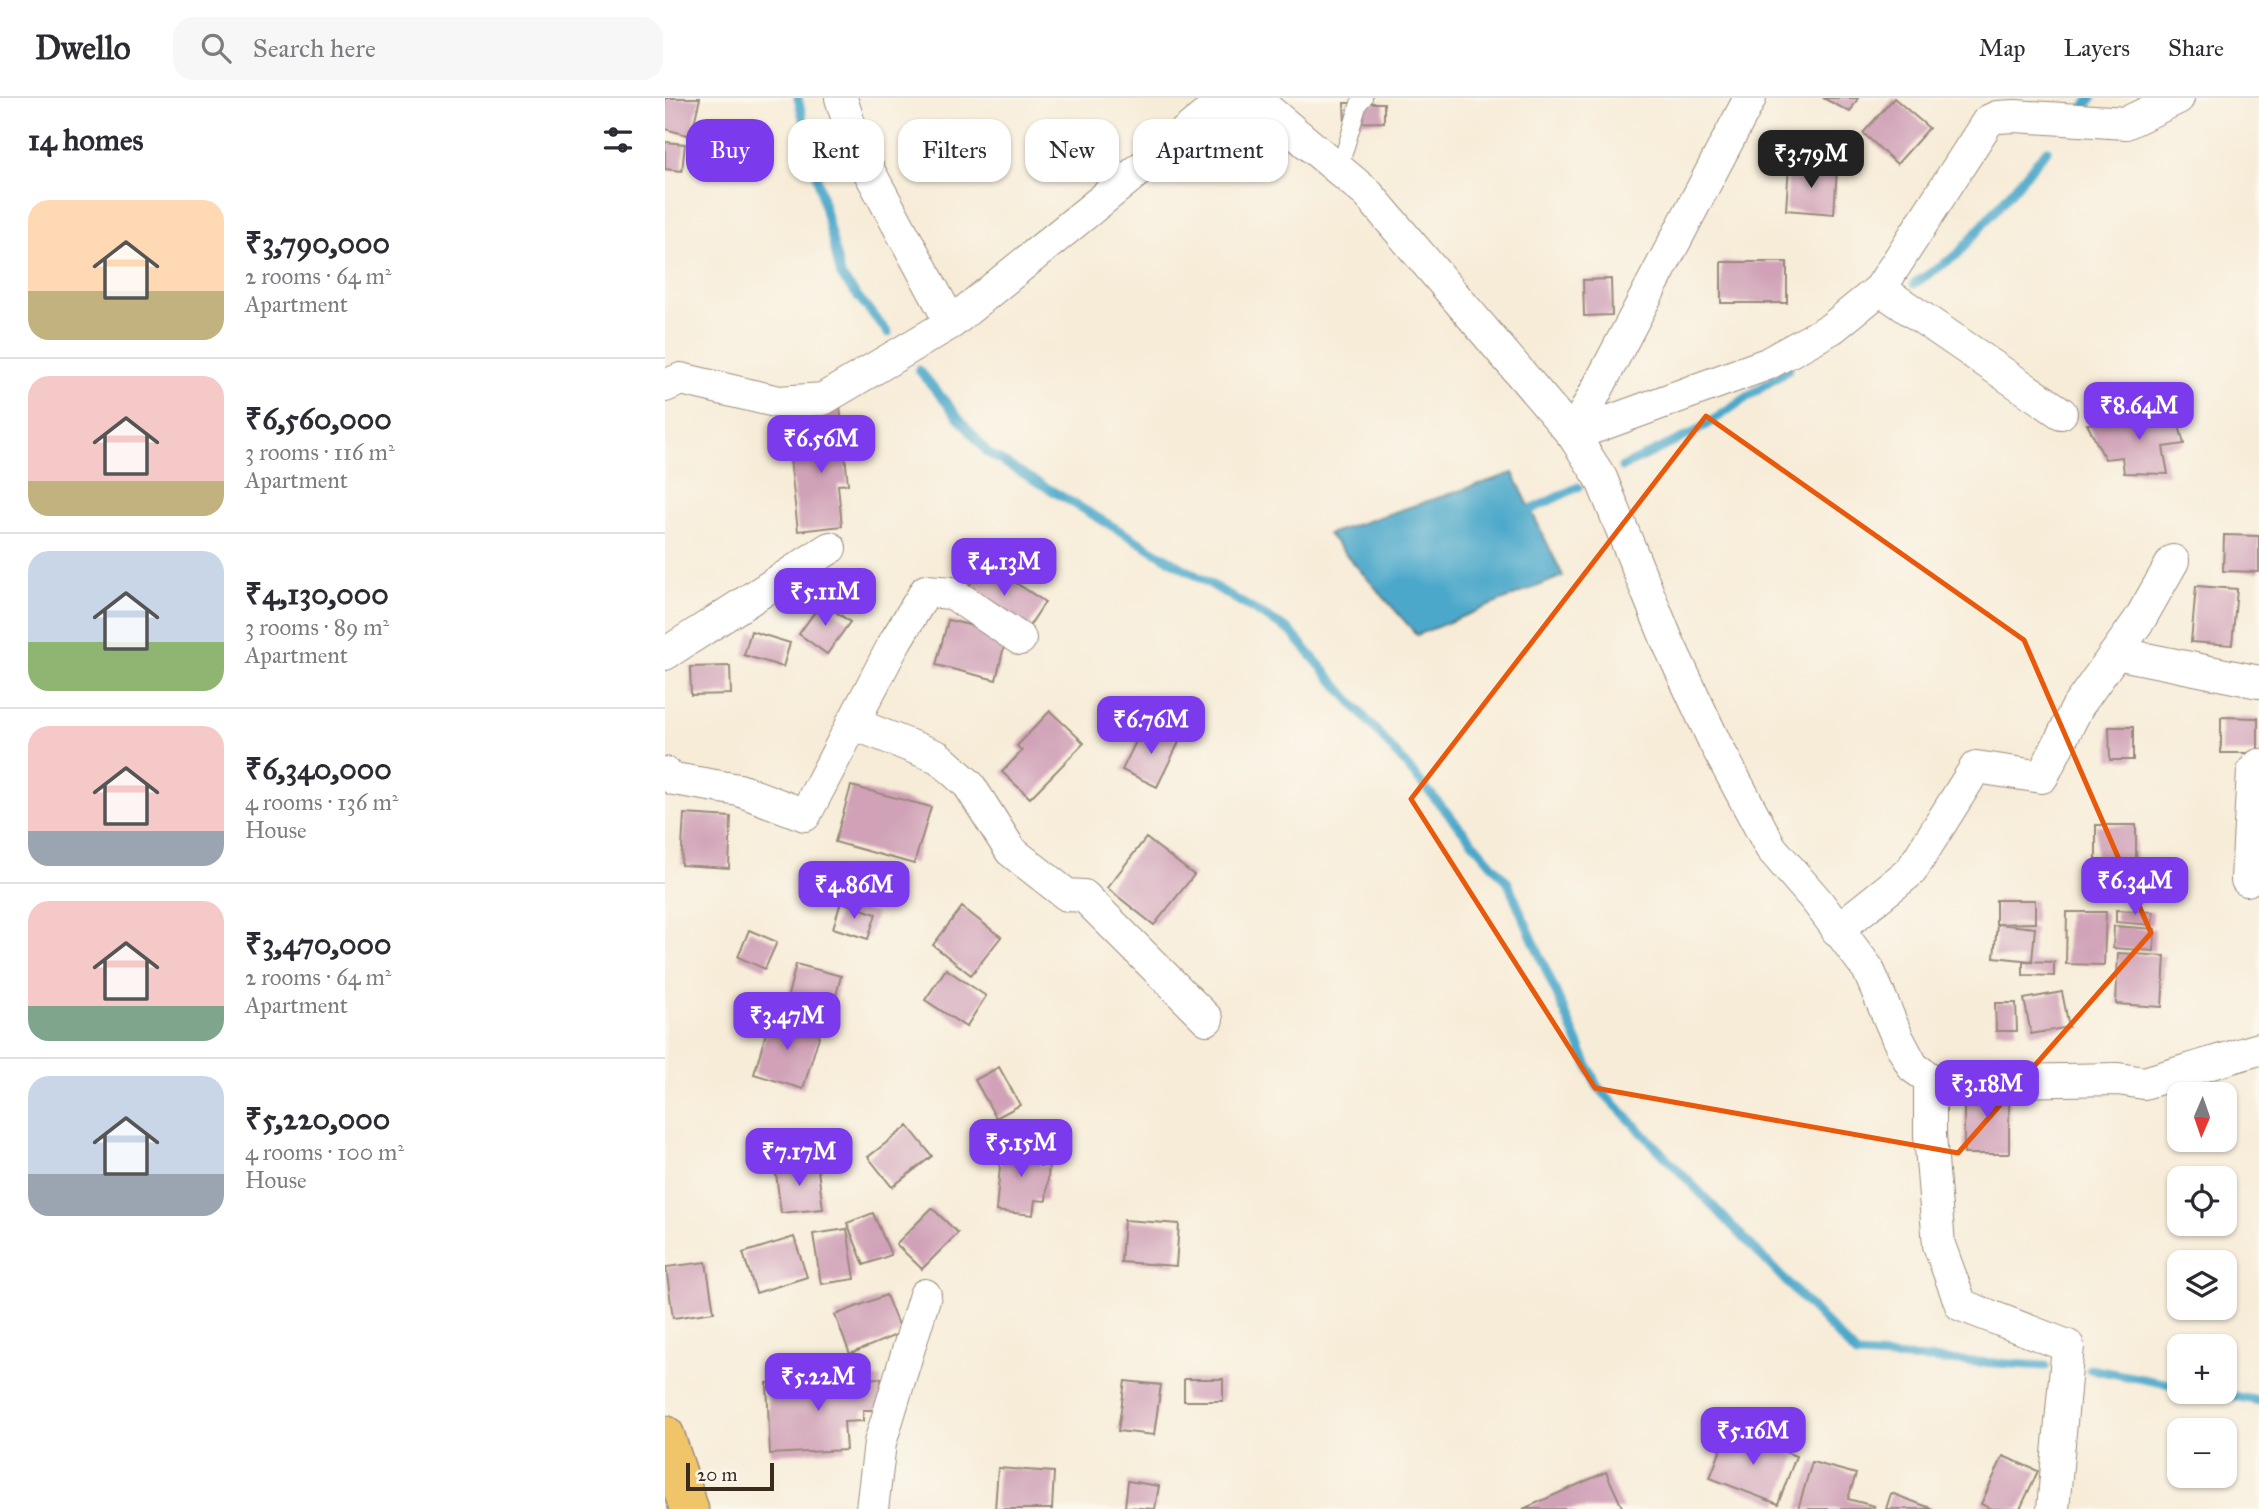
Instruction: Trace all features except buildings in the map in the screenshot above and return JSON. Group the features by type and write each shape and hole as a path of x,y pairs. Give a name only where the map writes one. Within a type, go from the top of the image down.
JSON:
{"main road":[{"path":"665,1435 689,1509"}],"street":[{"path":"841,98 857,149 951,323"},
{"path":"1573,435 1750,98"},
{"path":"1573,435 1767,364 1832,328 1880,289 1989,121 1989,107 2015,116 2126,123 2178,98"},
{"path":"665,386 681,379 779,402 824,399 951,323 1205,116 1221,107 1239,104 1268,110 1368,194 1573,435 1601,478 1667,640 1714,743 1771,848 1816,900 1868,969 1913,1067 1930,1079 1951,1082 2118,1079 2144,1083 2259,1049"},
{"path":"1880,289 2061,413"},
{"path":"665,654 830,548"},
{"path":"1837,930 1911,871 1976,766 2042,777 2078,706 2140,619 2173,561"},
{"path":"665,773 674,779 740,790 805,815 896,640 926,591 952,593 1020,639"},
{"path":"2116,653 2259,682"},
{"path":"852,723 938,757 969,785 1011,851 1067,895 1084,895 1207,1019"},
{"path":"2247,880 2253,771 2259,765"},
{"path":"1930,1079 1930,1135 1939,1245 1961,1304 2068,1346 2053,1509"},
{"path":"872,1509 880,1443 925,1295"}],"lane":[{"path":"1339,170 1359,103 1364,98"}],"highlighted area":[{"path":"1706,416 2024,640 2151,933 1958,1153 1595,1088 1411,799"}],"water":[{"path":"1513,473 1563,576 1417,635 1328,534"}],"waterway":[{"path":"798,98 841,276 888,333"},
{"path":"2080,112 2092,98"},
{"path":"1914,284 1957,255 2047,150"},
{"path":"1622,467 1697,431 1789,369"},
{"path":"919,370 988,453 1290,631 1508,883 1597,1086 1857,1355 2046,1366"},
{"path":"1522,514 1578,487"},
{"path":"2090,1369 2167,1384"},
{"path":"2237,1397 2259,1401"}]}
